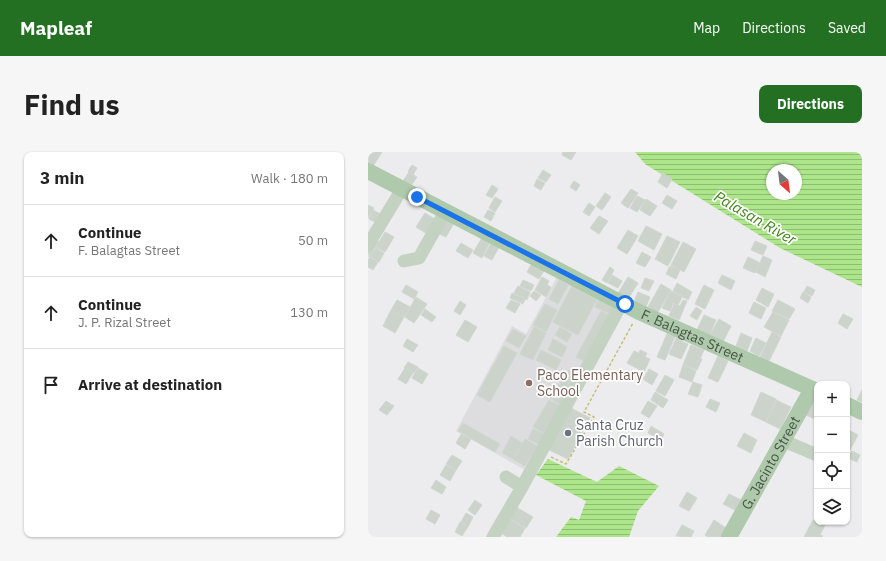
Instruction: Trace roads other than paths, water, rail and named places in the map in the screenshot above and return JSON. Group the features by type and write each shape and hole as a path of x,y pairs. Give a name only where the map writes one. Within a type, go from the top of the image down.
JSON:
{"main road":[{"name":"F. Balagtas Street","path":"368,171 639,312 814,390"},
{"name":"G. Jacinto Street","path":"730,537 784,441 814,392"},
{"path":"850,406 862,412"}],"street":[{"path":"368,245 402,189"},
{"path":"404,261 419,258 445,212"},
{"path":"494,537 622,303"},
{"path":"784,441 814,454"},
{"path":"506,477 522,487"}],"water":[{"name":"Palasan River","path":"635,152 862,152 862,287 780,248 645,164"},
{"path":"548,459 597,482 619,466 659,486 638,511 629,537 556,537 571,517 579,520 586,501 536,475"}],"place":[{"name":"Paco Elementary School","path":"529,383"},
{"name":"Santa Cruz Parish Church","path":"568,433"}]}
